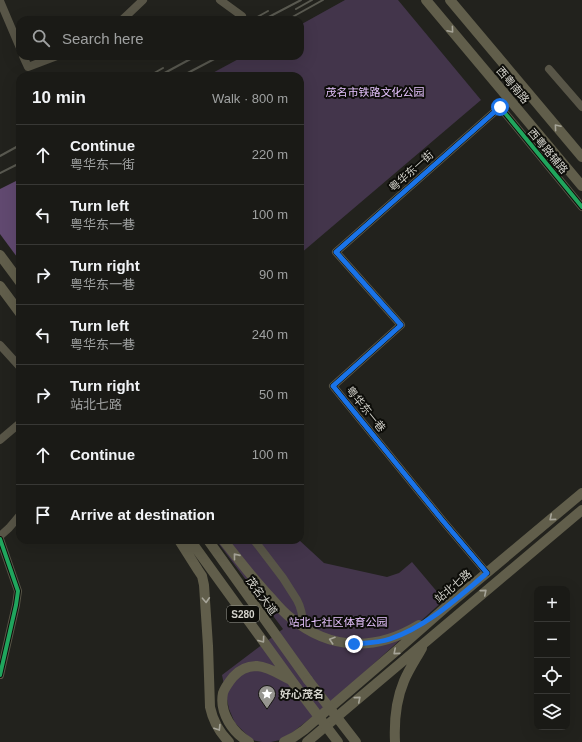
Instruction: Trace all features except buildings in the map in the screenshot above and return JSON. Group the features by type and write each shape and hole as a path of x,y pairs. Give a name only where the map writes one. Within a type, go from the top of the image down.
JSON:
{"main road":[{"name":"西粤南路","path":"426,0 582,186"},
{"name":"西粤南路","path":"450,0 582,157"},
{"path":"0,255 16,277"},
{"path":"0,286 16,308"},
{"name":"站北七路","path":"284,742 304,730 446,607 582,493"},
{"path":"307,742 582,510"},
{"path":"528,538 536,548"},
{"path":"182,544 203,581 208,638 210,707 215,724 228,742"},
{"name":"S280","path":"193,544 294,684 338,742"},
{"name":"茂名大道","path":"211,544 308,680 356,742"},
{"path":"226,544 272,600 290,618 309,631 338,642 354,644 390,639 413,629 446,607"},
{"path":"395,742 395,717 398,700 404,681 426,642"},
{"path":"249,742 231,726 225,713 222,700 228,684 237,673 256,666 271,670 294,684"}],"street":[{"path":"126,16 144,0"},
{"path":"220,0 242,16"},
{"path":"0,1 16,39"},
{"path":"25,60 28,67 46,60"},
{"path":"549,68 582,107"},
{"name":"西粤路辅路","path":"500,107 582,207"},
{"name":"粤华东一街","path":"336,252 500,107"},
{"name":"粤华东一巷","path":"336,252 401,325 333,386 487,573"},
{"path":"0,345 16,363"},
{"path":"0,440 16,426"},
{"path":"0,675 18,591 0,538 16,520"},
{"path":"257,544 283,578 297,600 302,616 303,627"}],"green space":[{"name":"茂名市铁路文化公园","path":"345,0 398,0 481,100 304,251 304,72 214,72 237,60 304,60 304,23"},
{"name":"站北七社区体育公园","path":"219,544 303,544 324,563 387,577 399,573 412,562 444,600 336,698 293,732 280,740 271,742 252,740 235,723 229,709 222,675 283,629"}],"shaded area":[{"path":"16,181 16,256 0,234 0,189"}],"railway":[{"path":"271,16 301,0"},
{"path":"296,9 312,0"},
{"path":"294,16 323,0"},
{"path":"259,16 268,11"},
{"path":"166,72 189,60"},
{"path":"190,72 212,60"},
{"path":"156,72 163,68"},
{"path":"0,156 16,147"},
{"path":"0,173 16,165"}],"cycle path":[{"path":"487,573 333,386 401,325 336,252 500,107 582,207"},
{"path":"0,539 18,591 0,675"}],"place":[{"name":"好心茂名","path":"267,709"}],"route":[{"path":"354,644 378,642 390,639 413,629 446,607 487,573 333,386 401,325 336,252 500,107"}]}
